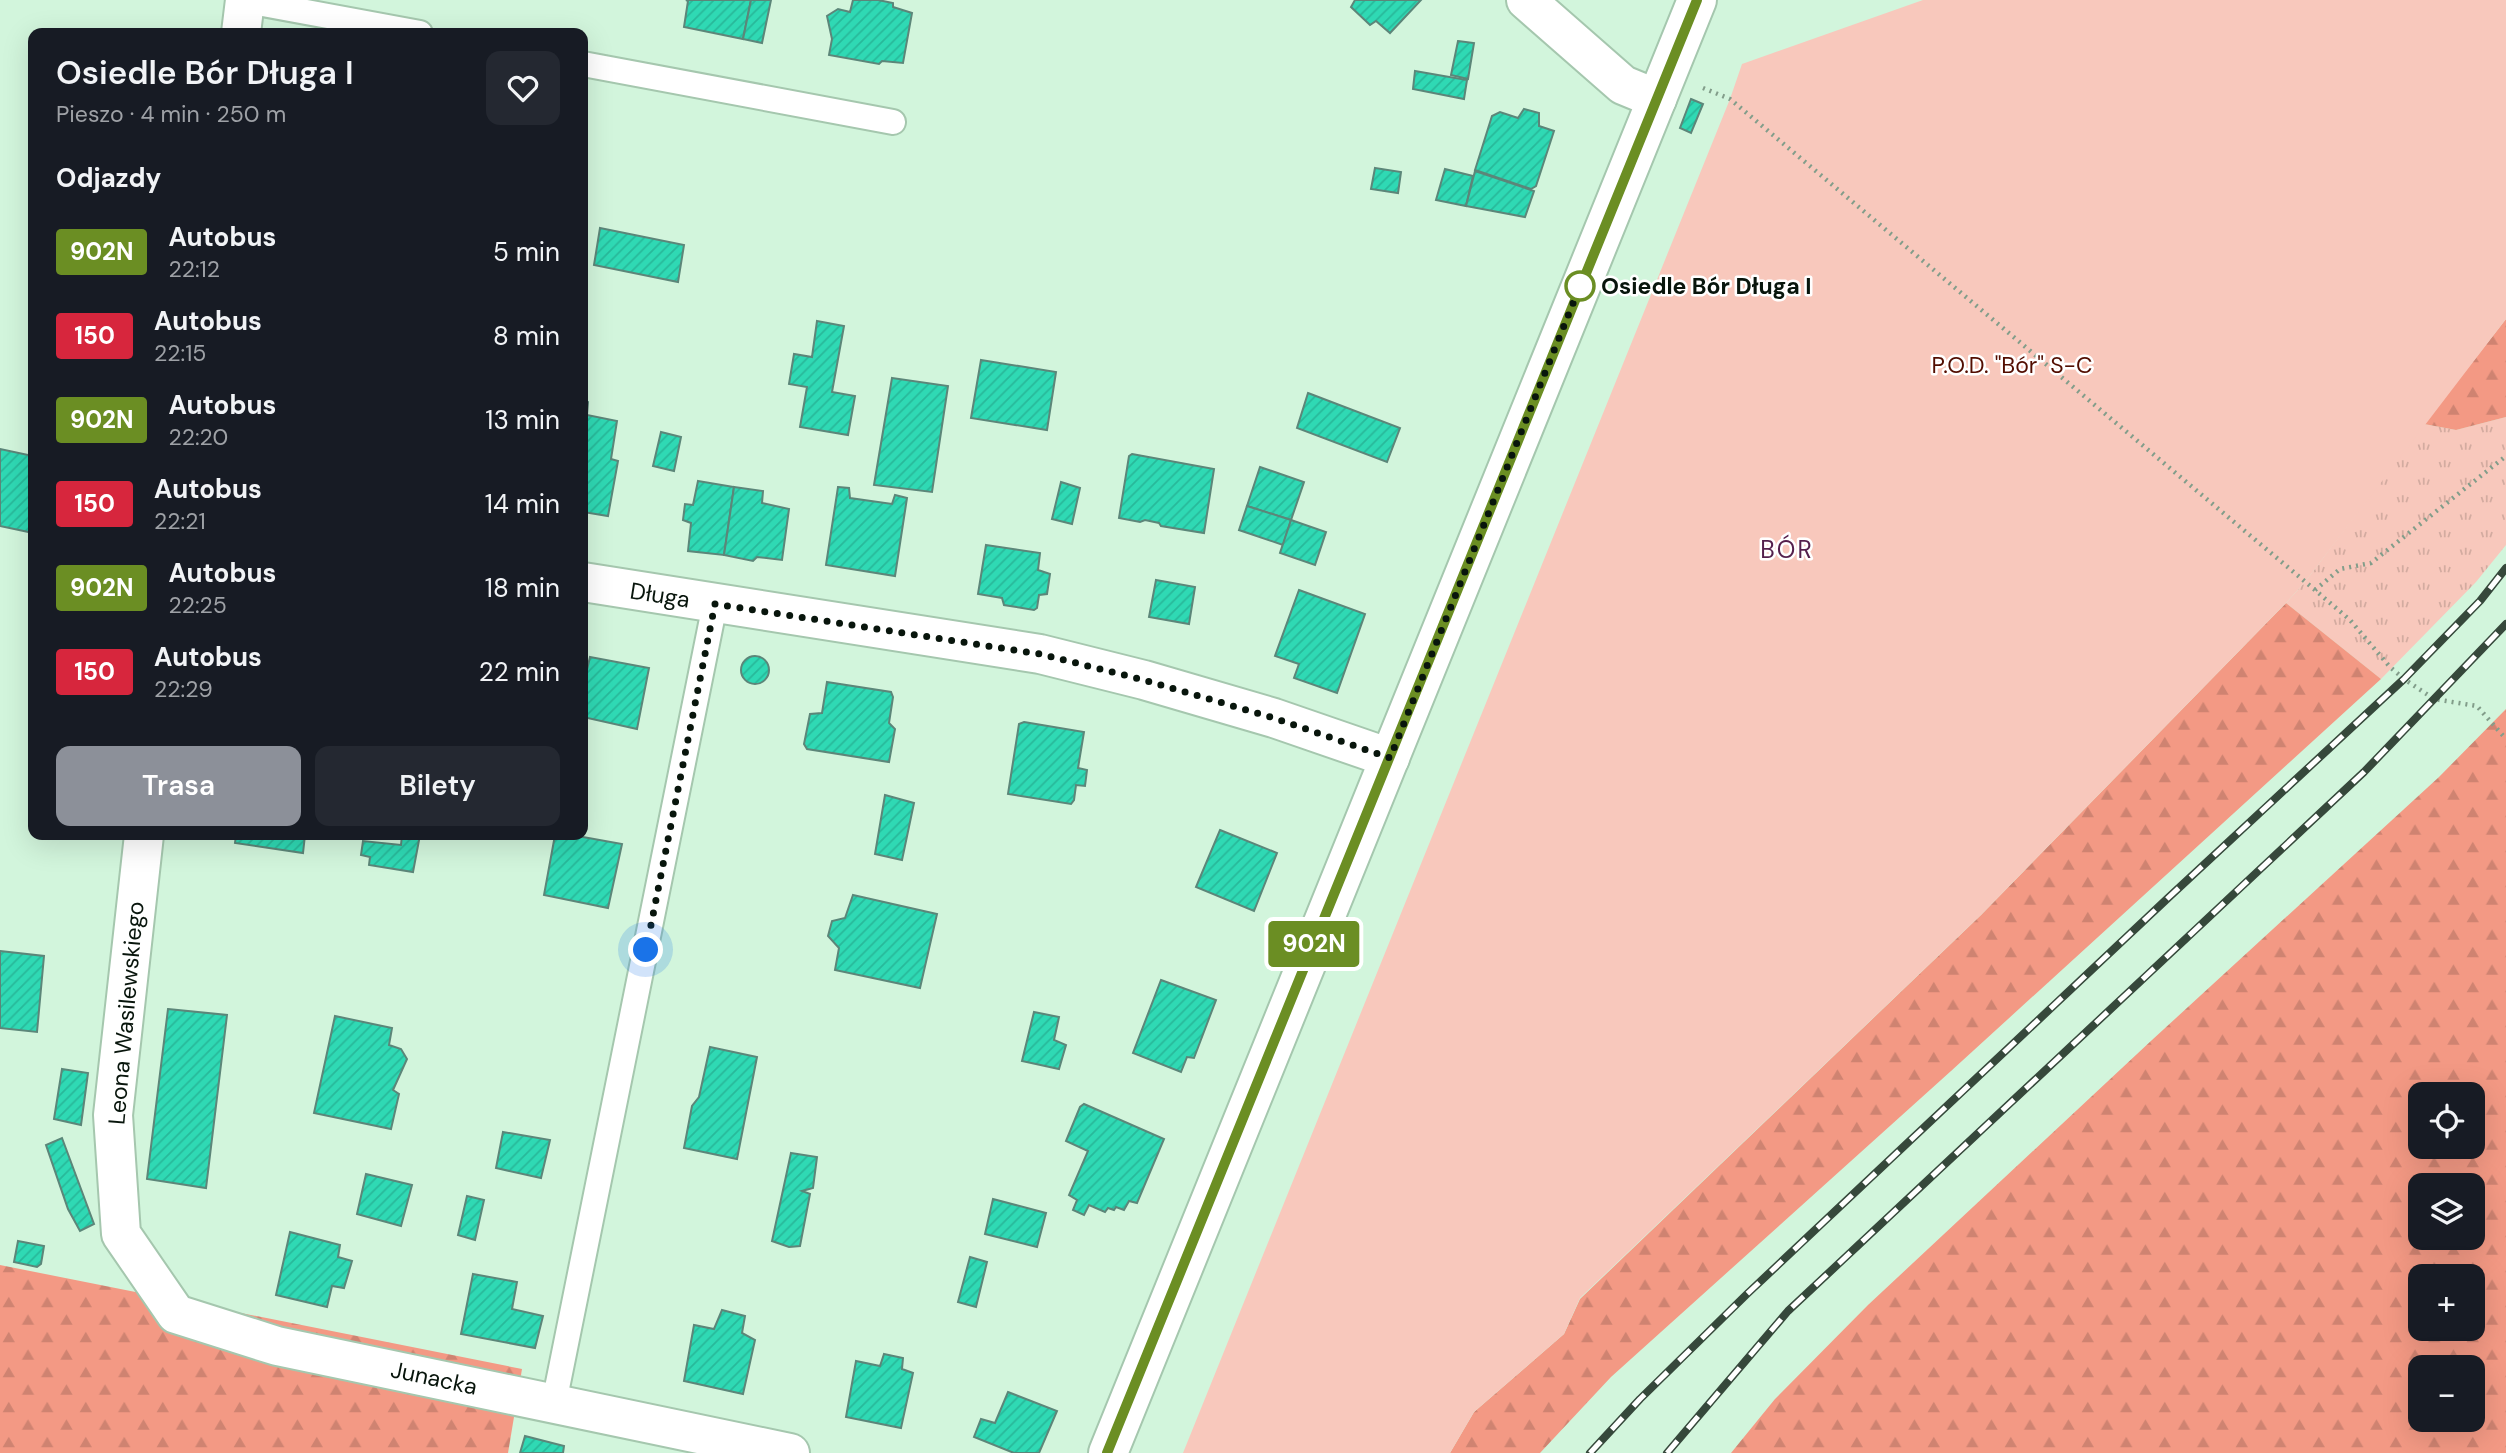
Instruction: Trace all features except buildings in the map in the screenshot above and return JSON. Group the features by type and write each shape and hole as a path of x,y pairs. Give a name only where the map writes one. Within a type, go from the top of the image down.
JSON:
{"street":[{"path":"241,28 244,0"},
{"path":"1526,0 1623,85 1663,85"},
{"path":"1108,1453 1697,0"},
{"name":"Długa","path":"588,583 1040,654 1144,680 1274,718 1390,758"},
{"name":"Leona Wasilewskiego","path":"121,1234 113,1115 143,840"},
{"name":"Junacka","path":"121,1234 176,1314 278,1346 790,1453"}],"lane":[{"path":"244,0 394,28"},
{"path":"588,65 893,122"},
{"path":"554,1403 715,604"}],"path":[{"path":"1663,85 1730,99 2350,620 2390,667 2404,679 2434,699 2477,706 2506,738"},
{"path":"2315,590 2340,569 2371,563 2506,456"}],"green space":[{"name":"P.O.D. \"Bór\" S-C","path":"1923,0 2506,0 2506,319 2305,582 2286,603 1981,915 1580,1298 1564,1334 1474,1412 1450,1453 1183,1453 1742,64"},
{"path":"2506,319 2506,417 2456,430 2424,424"},
{"path":"2506,417 2506,545 2476,582 2381,679 2286,603 2305,582 2424,424 2456,430"},
{"path":"2286,603 2381,679 1611,1377 1540,1453 1450,1453 1474,1412 1564,1334 1580,1299 1981,915"},
{"path":"2506,709 2506,1453 1731,1453 1775,1399 1868,1305 2439,777"},
{"path":"0,1265 522,1369 508,1453 0,1453"}],"railway":[{"path":"1590,1453 1640,1399 1747,1294 2404,679 2480,601 2506,568"},
{"path":"1667,1453 1788,1311 2364,772 2506,624"}],"bus line":[{"name":"902N","path":"1107,1453 1697,0"}],"place":[{"name":"Osiedle Bór Długa I","path":"1580,286"}],"district":[{"name":"BÓR","path":"1787,550"}],"route":[{"path":"646,950 715,604 1040,654 1144,680 1274,718 1390,758 1580,286"}]}
